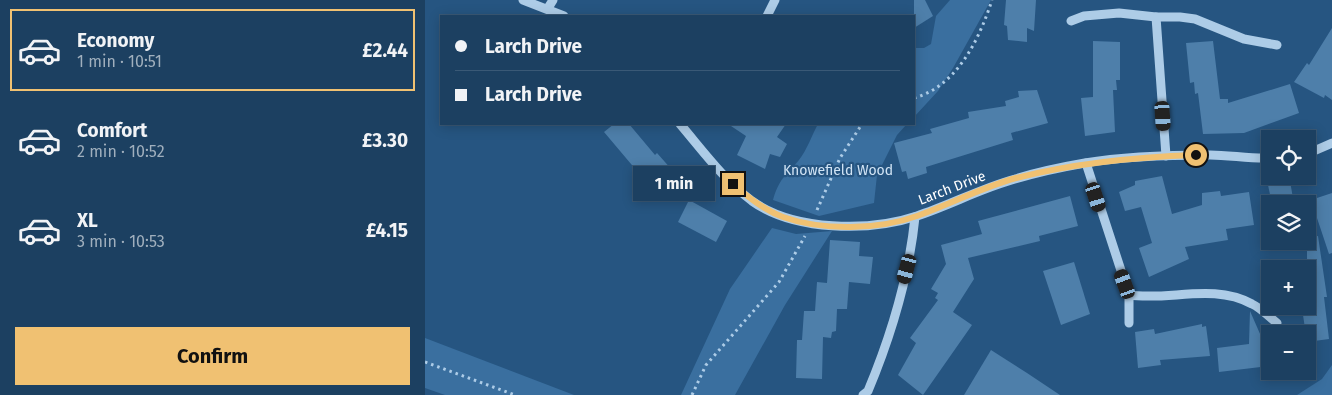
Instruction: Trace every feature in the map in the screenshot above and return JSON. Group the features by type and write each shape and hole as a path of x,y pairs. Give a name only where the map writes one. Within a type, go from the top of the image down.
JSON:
{"street":[{"path":"523,0 548,8 562,15"},
{"path":"548,8 553,0"},
{"path":"768,15 775,0"},
{"path":"1071,21 1084,16 1119,13 1156,17 1180,17 1195,19 1244,39 1277,45"},
{"path":"1156,17 1166,156"},
{"name":"Larch Drive","path":"683,125 723,175 753,201 783,216 811,223 869,226 915,217 1015,179 1086,163 1166,156 1211,155 1261,158"},
{"path":"1316,150 1332,143"},
{"path":"1086,163 1129,296 1129,323"},
{"path":"869,394 886,346 907,269 915,217"},
{"path":"1129,296 1145,298 1199,292 1229,294 1253,304 1277,323"}],"path":[{"path":"915,98 927,94 943,85 955,73 986,20 992,0"},
{"path":"691,395 705,365 779,282 801,246 840,158 861,125"},
{"path":"425,362 515,395"}],"green space":[{"path":"950,0 991,0 938,91 915,116 915,48 924,48 931,44 936,16"},
{"name":"Knowefield Wood","path":"818,125 906,125 897,135 877,175 874,203 819,216 773,200 780,182 799,160"},
{"path":"772,228 796,234 832,231 785,305 735,395 681,395 730,289"},
{"path":"425,338 574,395 445,395 425,388"},
{"path":"1332,365 1332,395 1297,395 1322,379"}],"building":[{"path":"914,0 925,0 933,16 915,27"},
{"path":"1006,0 1036,0 1034,31 1027,28 1027,42 1008,40 1007,26 1004,25"},
{"path":"1332,28 1332,100 1325,95 1324,98 1294,82 1307,63 1309,65"},
{"path":"1093,41 1120,42 1120,80 1116,80 1117,90 1113,90 1115,132 1085,136 1081,98 1093,97"},
{"path":"1213,41 1220,99 1228,99 1228,103 1290,84 1299,113 1244,133 1203,134 1198,93 1195,94 1194,82 1190,83 1186,43"},
{"path":"1037,90 1048,123 1011,133 1013,140 926,167 927,173 908,179 906,171 902,172 894,143 932,133 930,129 969,118 968,112 1006,106 1005,101 1019,97 1018,91"},
{"path":"613,125 630,125 655,155 657,153 680,179 661,196 642,177 604,132"},
{"path":"730,125 785,125 777,137 787,144 780,157 770,154 765,169 737,155 746,136"},
{"path":"1162,176 1172,214 1202,205 1202,193 1220,191 1221,196 1249,192 1254,225 1226,229 1228,240 1185,247 1189,259 1149,277 1139,248 1152,243 1141,207 1125,211 1119,192 1135,185 1135,181"},
{"path":"1268,185 1291,185 1292,195 1270,195"},
{"path":"1332,193 1332,253 1329,254 1316,215 1316,198"},
{"path":"1070,196 1078,226 1039,236 1040,241 968,258 974,279 953,312 972,325 923,395 898,375 916,343 910,338 938,300 935,298 938,293 931,289 946,264 941,245 982,234 978,221"},
{"path":"689,200 727,221 716,242 678,222"},
{"path":"1316,236 1318,236 1327,297 1324,297 1329,339 1316,341 1316,325 1304,325 1303,315 1316,315 1316,260 1307,260 1307,250 1316,250"},
{"path":"830,240 860,242 859,256 873,257 870,284 849,282 847,309 837,309 836,331 832,332 831,338 823,337 822,379 796,378 797,340 802,340 804,311 815,311 817,282 827,283"},
{"path":"1074,262 1090,314 1061,325 1043,271"},
{"path":"1250,311 1261,336 1261,367 1219,372 1217,348 1249,344"},
{"path":"1202,324 1202,327 1206,326 1210,356 1160,360 1161,365 1138,368 1135,332 1154,329 1155,334"},
{"path":"991,350 1027,373 1060,395 964,395"}],"route":[{"path":"733,184 753,201 783,216 811,223 837,226 869,226 915,217 1015,179 1086,163 1196,155"}]}
